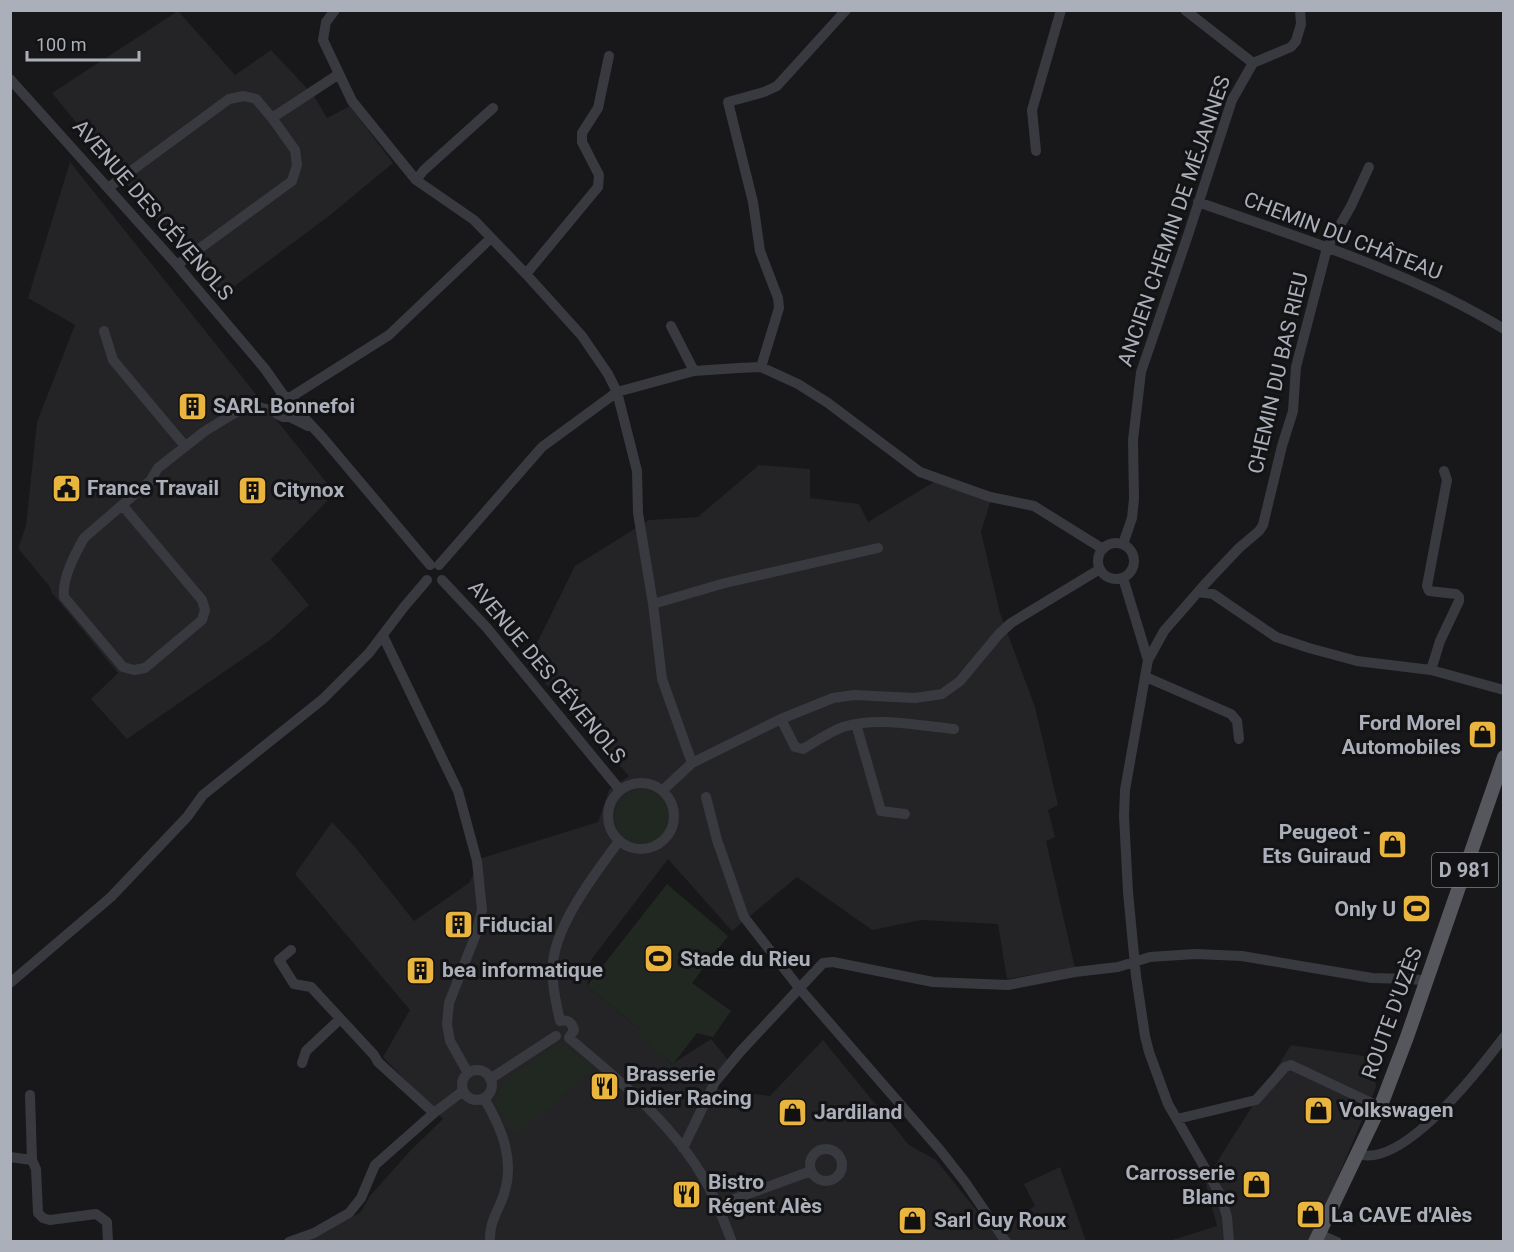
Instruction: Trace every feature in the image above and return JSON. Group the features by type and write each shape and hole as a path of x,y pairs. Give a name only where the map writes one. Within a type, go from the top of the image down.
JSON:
{"main road":[{"name":"ROUTE D'UZÈS","path":"1317,1238 1380,1107 1426,984 1503,757"}],"street":[{"path":"335,10 326,22 323,40 352,101 416,180 474,220 526,274 582,336 608,374 617,392 637,471 638,513 653,604 662,679 692,763"},
{"path":"761,367 779,308 778,298 760,251 753,202 728,102 777,86 846,10"},
{"path":"1036,151 1032,110 1061,10"},
{"path":"1185,10 1253,63"},
{"name":"ANCIEN CHEMIN DE MÉJANNES","path":"1123,544 1132,518 1134,500 1133,440 1141,372 1232,100 1253,63 1291,46 1296,40 1300,24 1300,10"},
{"path":"526,274 598,187 599,175 582,142 582,133 598,108 609,56"},
{"path":"272,118 339,74"},
{"name":"AVENUE DES CÉVENOLS","path":"11,80 177,265 265,369 280,401 295,402 293,413"},
{"path":"108,188 229,99 244,96 256,99 295,150 297,165 292,181 177,265"},
{"path":"416,180 424,170 493,108"},
{"name":"CHEMIN DU BAS RIEU","path":"1148,660 1164,631 1239,548 1263,525 1281,446 1293,411 1296,367 1327,248 1352,206 1369,167"},
{"name":"CHEMIN DU CHÂTEAU","path":"1198,202 1388,270 1468,308 1503,329"},
{"path":"123,506 202,600 205,610 202,620 145,668 134,670 123,667 64,597 63,588 84,538 123,506 150,481 158,468 185,446 243,408 258,407 280,401 389,335 491,238"},
{"path":"671,326 694,371"},
{"path":"104,332 113,360 185,446"},
{"path":"280,401 280,416 293,413 314,429 435,565 444,574 442,580 433,583 427,580 425,573 435,565 543,447 617,392 694,371 761,367 798,384 828,403 920,472 990,497 1034,506 1103,549"},
{"path":"1431,669 1440,641 1459,601 1456,594 1429,591 1427,586 1447,480 1444,471"},
{"path":"1112,544 1123,544 1132,552 1134,564 1123,578 1113,579 1100,569 1099,558 1103,549 1112,544"},
{"path":"653,604 725,583 878,548"},
{"path":"663,790 692,763 781,719 833,698 854,694 915,698 942,694 960,681 1011,623 1100,569"},
{"path":"1123,578 1148,660 1125,790 1124,816 1135,962 1149,1052 1168,1104 1221,1196 1227,1217 1229,1242"},
{"path":"10,982 111,897 187,818 203,795 323,699 369,653 427,580"},
{"name":"AVENUE DES CÉVENOLS","path":"442,580 487,628 620,790"},
{"path":"1198,592 1213,594 1276,637 1309,648 1357,661 1431,669 1503,690"},
{"path":"383,636 458,791 477,861 482,910 476,933 449,1003 447,1024 450,1041 468,1073"},
{"path":"1146,677 1231,714 1237,721 1239,739"},
{"path":"781,719 795,747 802,749 841,728 856,724 889,723 954,729"},
{"path":"856,724 881,811 905,814"},
{"path":"641,782 653,784 663,790 673,808 674,818 672,829 666,837 658,844 638,849 619,841 610,827 608,811 614,796 630,784 641,782"},
{"path":"705,797 717,840 744,917 800,988 940,1150 1006,1242"},
{"path":"560,1021 553,990 554,961 561,934 576,905 619,841"},
{"path":"291,950 279,960 294,984 310,987 378,1062 434,1113"},
{"path":"683,1148 715,1082 823,963 833,962 933,982 1008,985 1075,972 1118,967 1150,957 1195,954 1242,956 1372,978 1421,980 1426,984"},
{"path":"302,1063 306,1051 340,1019"},
{"path":"556,1036 555,1028 560,1021 566,1020 572,1024 574,1030 570,1038"},
{"path":"490,1079 556,1036"},
{"path":"556,1036 561,1039 570,1038 651,1110 683,1148 707,1182 732,1241"},
{"path":"1358,1154 1367,1157 1380,1154 1421,1129 1440,1113 1486,1061 1503,1037"},
{"path":"1177,1119 1256,1100 1285,1067 1291,1065 1380,1107"},
{"path":"478,1070 490,1079 490,1092 480,1100 470,1098 463,1091 463,1081 468,1073 478,1070"},
{"path":"289,1242 314,1233 349,1213 361,1198 375,1165 434,1113 463,1091"},
{"path":"30,1095 32,1160 36,1169 38,1213 50,1221 96,1214 106,1222 108,1242"},
{"path":"484,1098 495,1117 506,1146 508,1160 503,1198 490,1227 490,1242"},
{"path":"10,1157 32,1160"},
{"path":"717,1205 810,1171"},
{"path":"1317,1238 1337,1242"}],"shaded area":[{"path":"178,11 235,75 271,50 314,96 327,118 350,106 393,163 329,216 220,297 52,93"},
{"path":"70,162 335,493 271,559 309,605 270,640 127,739 91,699 118,673 18,548 26,526 37,422 75,325 28,298"},
{"path":"759,465 810,469 810,498 859,504 868,522 934,482 991,499 981,532 1000,613 1035,707 1058,805 1048,810 1055,837 1046,841 1075,968 1007,979 998,924 921,920 872,930 797,877 732,931 668,859 591,960 587,986 640,1029 672,1064 711,1039 728,1060 717,1089 770,1096 823,1040 909,1145 936,1160 994,1232 1035,1206 1024,1184 1060,1167 1086,1241 304,1241 360,1213 370,1196 410,1151 443,1119 383,1057 410,1010 295,874 332,822 414,921 469,883 482,858 598,822 609,790 629,776 527,663 575,566 649,520 698,517"},
{"path":"642,790 652,792 661,798 667,807 669,817 667,827 661,836 652,842 642,844 632,842 623,836 617,827 615,817 617,807 623,798 632,792"},
{"name":"Stade du Rieu","path":"667,884 728,936 692,983 731,1011 713,1037 697,1033 673,1064 637,1035 640,1029 587,986"},
{"path":"1291,1045 1371,1057 1376,1087 1311,1241 1166,1242 1217,1226 1205,1181"},
{"path":"552,1047 567,1047 596,1067 516,1135 495,1104 503,1082"}],"place":[{"name":"SARL Bonnefoi","path":"192,406"},
{"name":"France Travail","path":"66,488"},
{"name":"Citynox","path":"252,490"},
{"name":"Ford Morel Automobiles","path":"1482,735"},
{"name":"Peugeot - Ets Guiraud","path":"1392,844"},
{"name":"Only U","path":"1417,909"},
{"name":"Fiducial","path":"458,925"},
{"name":"Stade du Rieu","path":"659,959"},
{"name":"bea informatique","path":"421,970"},
{"name":"Brasserie Didier Racing","path":"605,1086"},
{"name":"Volkswagen","path":"1318,1110"},
{"name":"Jardiland","path":"793,1112"},
{"name":"Carrosserie Blanc","path":"1256,1185"},
{"name":"Bistro Régent Alès","path":"687,1194"},
{"name":"La CAVE d'Alès","path":"1310,1215"},
{"name":"Sarl Guy Roux","path":"913,1220"}]}
